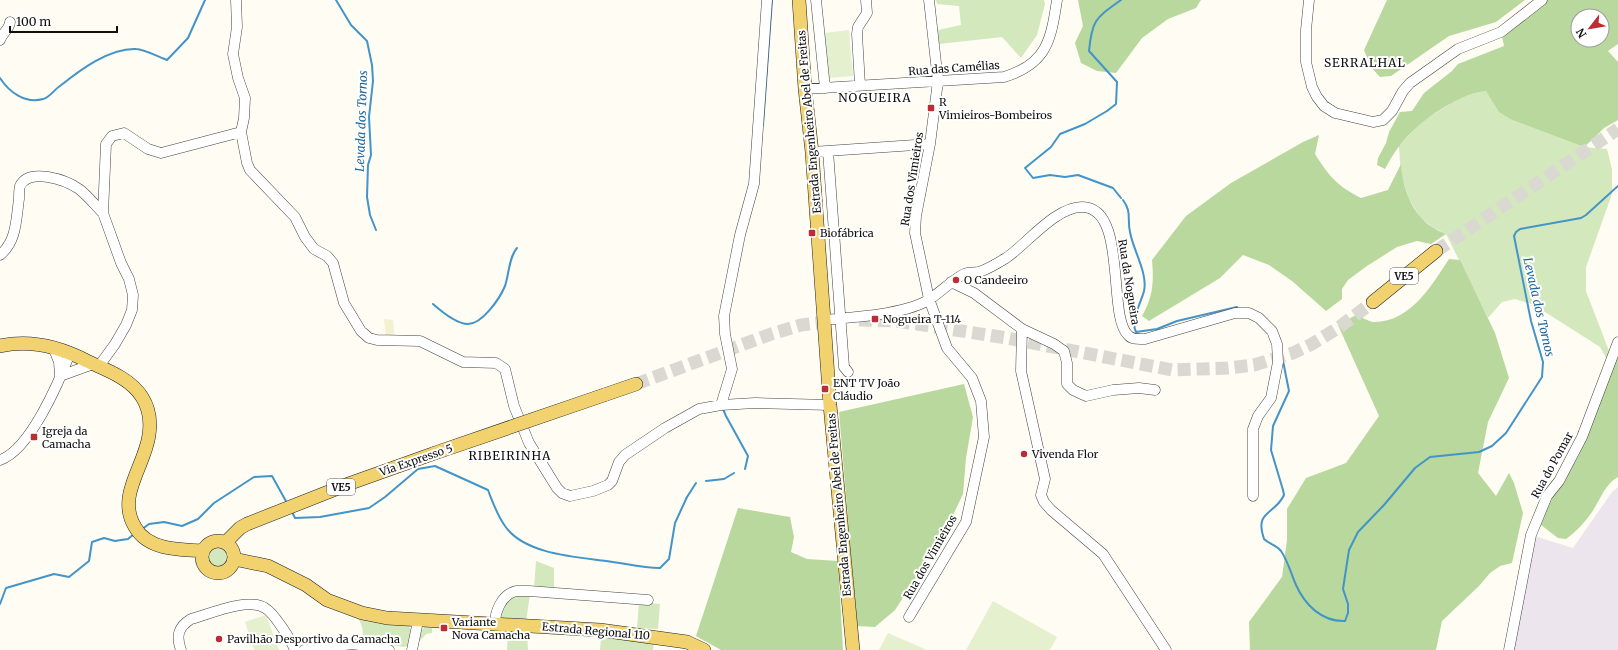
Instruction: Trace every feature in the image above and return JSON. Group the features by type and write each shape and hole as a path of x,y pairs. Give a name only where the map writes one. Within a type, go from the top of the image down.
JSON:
{"main road":[{"name":"Estrada Engenheiro Abel de Freitas","path":"799,0 805,89 812,152 830,405 853,650"},
{"name":"VE5","path":"1373,302 1436,251"},
{"path":"0,346 20,343 39,344 53,347 96,365 132,386 143,398 148,413 150,428 149,437 129,493 129,511 136,529 143,537 152,543 164,547 203,551"},
{"name":"Via Expresso 5","path":"226,542 240,528 247,524 359,481 636,384"},
{"path":"211,542 226,542 233,550 234,559 230,568 221,573 216,573 207,569 204,565 202,556 203,551 211,542"},
{"name":"Estrada Regional 110","path":"234,559 268,566 306,585 328,600 362,613 387,618 418,621 554,627 631,634 688,642 704,650"}],"street":[{"path":"236,0 237,27 233,54 238,78 245,98 244,118 240,132 250,170 295,217 314,249 327,256 333,263 344,303 362,331 369,338 377,340 420,341 463,362 496,363 505,369 514,406 529,442 556,488 562,493 570,496 593,491 608,485 612,481 619,462 625,455 666,428 700,409 721,405 755,403 830,405"},
{"path":"721,405 732,368 725,334 724,316 740,235 754,184 767,0"},
{"path":"816,0 824,88"},
{"path":"860,86 857,34 858,27 867,12 866,0"},
{"name":"Rua dos Vimieiros","path":"909,617 966,522 984,437 981,401 979,395 972,378 947,348 929,299 915,232 916,216 930,144 938,81 929,0"},
{"name":"Rua das Camélias","path":"805,89 1004,77 1018,73 1032,64 1048,43 1053,27 1057,0"},
{"path":"1309,0 1306,30 1306,62 1312,87 1317,97 1329,109 1341,115 1376,122 1385,118 1392,111 1403,91 1410,83 1458,49 1502,32 1542,0"},
{"path":"0,30 6,22 10,22 9,27 2,35 0,40"},
{"path":"60,376 81,367 96,365 115,344 126,325 132,310 133,295 129,279 121,263 103,213 106,144 112,136 124,133 148,149 160,153 240,132"},
{"path":"812,152 930,144"},
{"path":"828,151 844,367 848,372"},
{"path":"0,255 5,251 15,234 20,186 26,180 36,176 68,182 80,190 103,213"},
{"name":"Rua da Nogueira","path":"824,320 886,313 907,308 929,299 951,282 966,274 987,269 1006,258 1058,215 1084,206 1100,215 1109,234 1115,261 1120,313 1124,330 1130,337 1145,339 1235,313 1249,312 1269,326 1275,337 1278,362 1271,398 1258,416 1253,429 1253,496"},
{"path":"951,282 974,293 1022,329 1054,344 1064,351 1067,363 1067,384 1073,390 1086,396 1114,390 1139,388 1155,390"},
{"path":"1022,329 1021,371 1045,479 1041,495 1044,502 1051,510 1103,554 1166,650"},
{"name":"Rua do Pomar","path":"1509,650 1531,535 1546,496 1559,481 1582,437 1618,342"},
{"path":"53,347 59,362 60,376"},
{"path":"0,460 13,453 25,441 42,413 70,353"},
{"path":"495,624 495,614 500,606 509,594 516,591 648,600"},
{"path":"181,650 178,634 183,624 191,619 246,604 266,608 283,628 295,650"},
{"path":"412,650 418,621"},
{"path":"304,650 353,644 389,650"}],"shaded area":[{"path":"384,319 393,320 395,338 386,339"},
{"path":"1618,487 1618,650 1509,650 1531,535 1573,548 1612,492"}],"green space":[{"path":"936,0 1044,0 1045,4 1037,35 1021,58 1002,37 939,44 938,30 961,25 959,6 937,4"},
{"path":"1078,0 1201,0 1196,8 1168,19 1142,38 1116,73 1097,71 1081,63 1075,43 1083,26"},
{"path":"1387,0 1525,0 1496,22 1449,36 1391,76 1380,77 1371,67 1364,50"},
{"path":"1542,0 1618,0 1618,44 1608,51 1618,62 1618,120 1604,128 1584,147 1512,120 1499,112 1486,91 1470,94 1460,98 1436,112 1403,141 1385,169 1377,165 1378,158 1386,143 1389,132 1400,112 1412,111 1424,93 1452,71 1458,64 1504,46 1501,32"},
{"path":"849,30 853,76 828,78 824,33"},
{"path":"1479,91 1486,91 1512,120 1584,147 1607,149 1612,169 1612,194 1586,267 1586,291 1609,351 1606,358 1600,347 1534,305 1515,299 1502,302 1488,318 1446,234 1432,227 1420,217 1409,199 1401,176 1399,146 1420,123 1462,96"},
{"path":"1319,135 1315,154 1320,162 1334,180 1361,198 1388,190 1401,164 1403,182 1406,191 1419,215 1425,222 1446,234 1431,244 1417,241 1397,247 1367,266 1348,280 1342,289 1342,299 1326,311 1292,281 1269,265 1243,255 1220,278 1149,321 1142,316 1151,296 1153,275 1152,260 1186,216 1231,183 1303,142"},
{"path":"1449,259 1460,260 1495,333 1509,378 1488,422 1478,473 1496,496 1509,473 1514,483 1523,513 1512,563 1500,566 1490,573 1479,586 1442,621 1436,650 1250,650 1249,622 1282,577 1287,540 1287,509 1306,478 1346,463 1379,416 1338,325 1356,315 1373,322 1386,321 1398,316 1409,309 1427,291"},
{"path":"1618,352 1618,477 1606,488 1592,512 1580,527 1566,539 1558,538 1541,525 1551,500 1578,457"},
{"path":"964,384 973,417 966,458 963,494 944,534 895,610 875,627 857,626 839,412"},
{"path":"738,508 790,517 794,537 791,552 807,559 838,561 843,650 721,650 696,636"},
{"path":"218,544 227,547 230,556 227,565 218,568 209,565 206,556 209,547"},
{"path":"536,561 554,568 554,589 534,588"},
{"path":"530,594 526,622 502,620 502,610 510,596"},
{"path":"993,601 1057,637 1050,650 966,650"},
{"path":"639,602 660,604 658,629 637,628"},
{"path":"266,615 279,650 254,650 245,622"},
{"path":"358,618 404,623 409,626 411,630 408,646 404,647 362,640 362,628"},
{"path":"426,626 447,627 447,629 432,628 432,633 426,634 420,641 421,630"},
{"path":"508,631 527,633 528,650 507,650"},
{"path":"888,633 927,650 879,650"},
{"path":"601,638 654,642 653,650 600,650"}],"waterway":[{"name":"Levada dos Tornos","path":"0,78 8,88 18,96 30,100 36,100 47,97 58,87 95,61 116,52 139,49 167,60 188,38 205,0"},
{"name":"Levada dos Tornos","path":"336,0 351,25 367,41 372,65 373,81 369,117 371,155 368,165 367,197 370,215 376,230"},
{"path":"763,125 772,0"},
{"path":"1121,0 1097,20 1092,32 1089,51 1117,82 1116,104 1085,124 1060,134 1051,147 1025,168 1033,178 1050,175 1065,177 1078,175 1113,188 1121,198"},
{"name":"Levada dos Tornos","path":"1283,361 1289,391 1273,426 1271,450 1284,495 1264,518 1262,523 1264,539 1281,551 1288,563 1296,585 1309,605 1315,611 1329,619 1345,621 1348,613 1348,604 1343,589 1349,550 1358,532 1384,505 1415,468 1430,457 1479,452 1492,446 1506,433 1542,377 1543,362 1531,321 1514,236 1516,232 1520,229 1581,218 1618,186"},
{"name":"Levada dos Tornos","path":"1123,200 1126,204 1130,232 1142,269 1145,284 1135,317 1134,328 1136,332 1157,329 1177,321 1237,307"},
{"name":"Levada dos Tornos","path":"433,304 458,322 467,324 479,320 495,304 503,291 512,256 517,248"},
{"path":"723,409 748,456 745,469"},
{"path":"292,512 295,518 320,517 369,508 385,497 418,469 435,466 488,490 502,522 524,543 565,556 660,568 669,559 675,523 687,497 696,483"},
{"path":"706,481 724,479 734,473"},
{"path":"141,530 149,524 164,522 182,526 198,519 214,503 254,477 272,476 287,503"},
{"path":"0,604 6,588 54,574 69,577 89,561 92,542 104,538 115,541 128,539 134,534"}],"tunnel":[{"path":"1436,251 1618,129"},
{"path":"859,320 897,321 1007,338 1172,370 1228,368 1254,365 1293,353 1312,344 1338,328 1373,302"},
{"path":"636,384 771,334 801,325 835,321"}],"place":[{"name":"R Vimieiros-Bombeiros","path":"931,108"},
{"name":"Biofábrica","path":"812,233"},
{"name":"O Candeeiro","path":"956,280"},
{"name":"Nogueira T-114","path":"875,319"},
{"name":"ENT TV João Cláudio","path":"825,389"},
{"name":"Igreja da Camacha","path":"34,437"},
{"name":"Vivenda Flor","path":"1024,454"},
{"name":"Variante Nova Camacha","path":"444,628"},
{"name":"Pavilhão Desportivo da Camacha","path":"219,639"}],"district":[{"name":"SERRALHAL","path":"1365,62"},
{"name":"NOGUEIRA","path":"875,97"},
{"name":"RIBEIRINHA","path":"510,455"}]}
